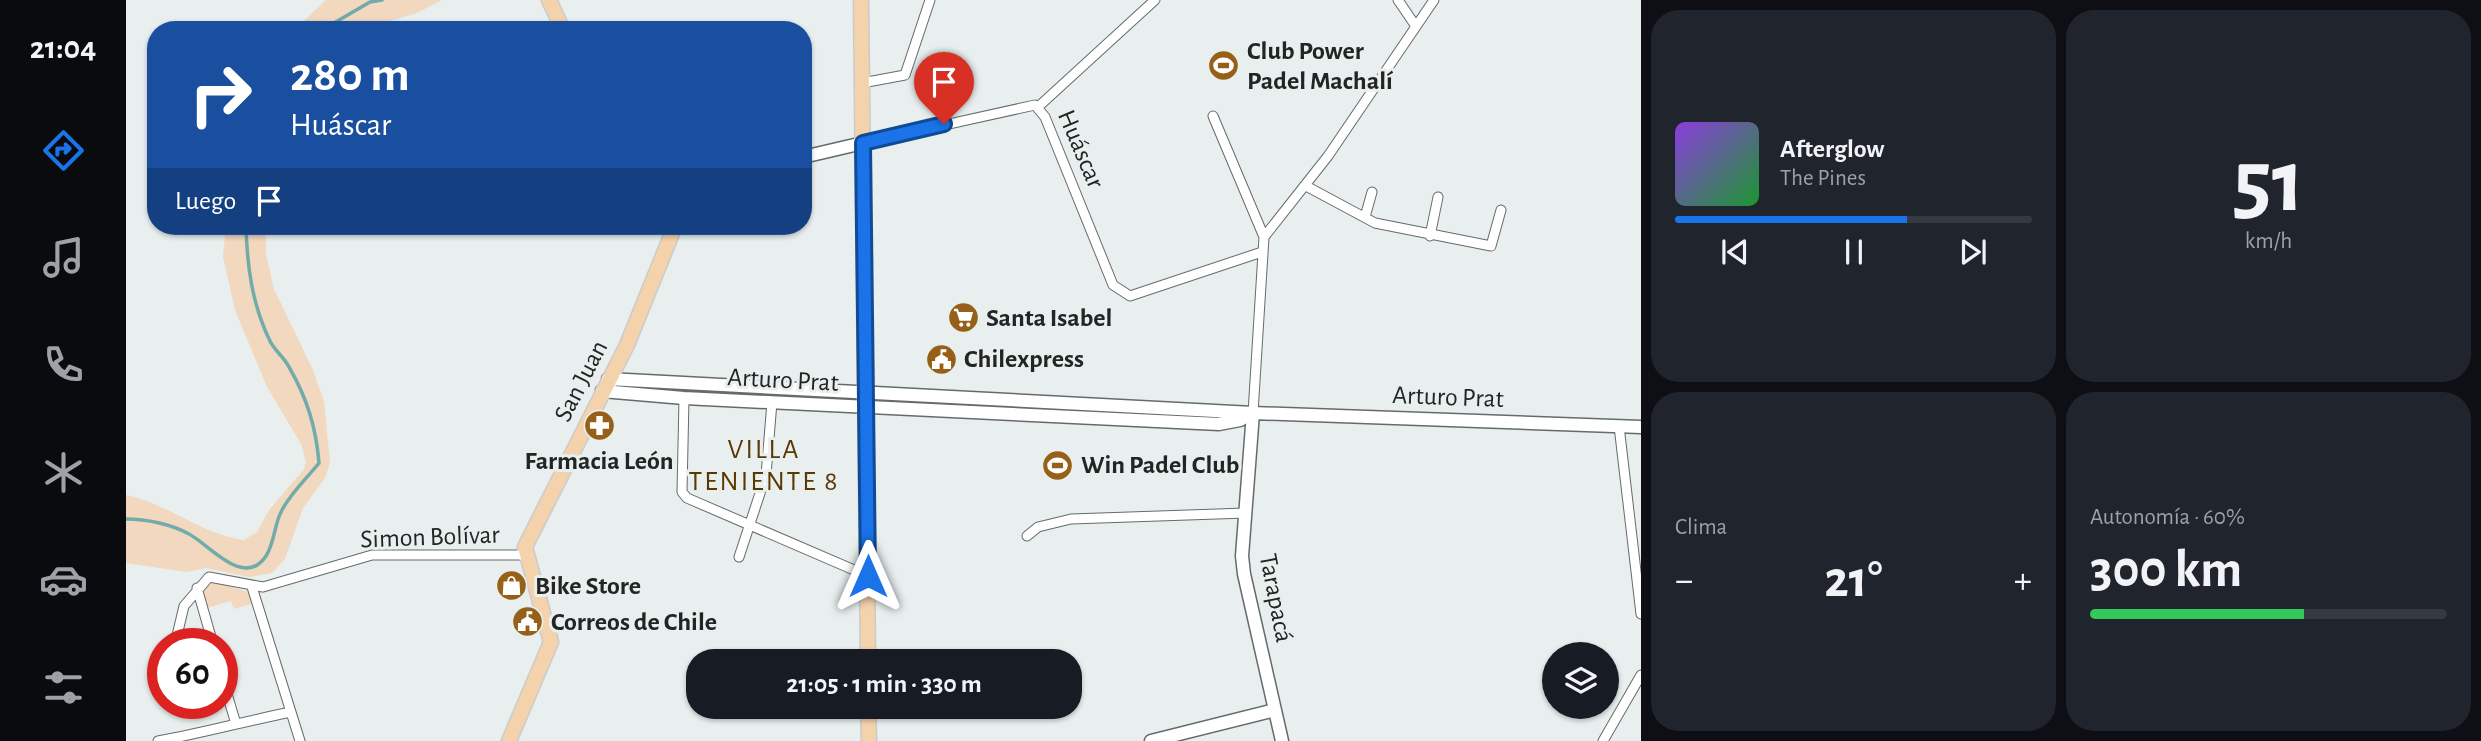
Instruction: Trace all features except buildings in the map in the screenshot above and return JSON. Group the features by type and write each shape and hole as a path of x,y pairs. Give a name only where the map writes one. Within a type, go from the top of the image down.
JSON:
{"main road":[{"path":"549,0 559,21"},
{"path":"861,0 868,649"},
{"name":"Huáscar","path":"812,155 863,143"},
{"name":"San Juan","path":"525,555 528,540 627,345 671,235"},
{"name":"Arturo Prat","path":"605,385 684,398 867,400"},
{"name":"Arturo Prat","path":"605,385 1219,424 1240,420 1252,413 1641,427"},
{"name":"Tarapacá","path":"1252,413 1244,574 1282,741"},
{"path":"509,741 551,642 535,578 525,555"},
{"path":"1151,741 1275,710"},
{"path":"868,719 869,741"}],"street":[{"path":"862,83 905,75 930,0"},
{"path":"1038,107 1155,0"},
{"path":"1398,0 1415,25"},
{"path":"1213,116 1264,237 1306,186 1434,0"},
{"name":"Huáscar","path":"863,143 1026,106 1038,107 1045,117 1112,285 1121,293 1130,296 1262,252"},
{"path":"1306,186 1375,223 1491,246 1501,210"},
{"path":"1365,217 1372,192"},
{"path":"1430,236 1438,197"},
{"name":"Tarapacá","path":"1252,413 1264,237"},
{"path":"684,398 682,492 695,504 868,576"},
{"path":"739,557 766,475 772,401"},
{"path":"1619,426 1641,614"},
{"path":"1027,536 1038,527 1071,519 1246,513"},
{"name":"Simon Bolívar","path":"197,588 209,577 252,587 270,586 372,555 525,555"},
{"path":"252,587 300,741"},
{"path":"178,628 180,617 197,588"},
{"path":"197,588 208,628"},
{"path":"1605,740 1641,674"},
{"path":"1631,692 1641,697"},
{"path":"158,741 222,730 236,724 291,712"},
{"path":"235,719 236,724"},
{"path":"220,741 222,730"}],"shaded area":[{"path":"326,0 442,0 417,13 391,21 304,21"},
{"path":"225,235 266,235 266,255 274,289 313,370 324,401 330,463 325,478 303,508 285,559 272,573 249,577 206,568 187,572 126,563 126,495 142,499 213,532 244,540 257,532 269,510 304,469 306,462 301,444 267,387 235,310 223,257"},
{"path":"215,582 249,592 254,603 234,609 231,601 207,608 203,589"}],"waterway":[{"path":"337,21 370,2 382,0"},
{"path":"126,519 158,523 182,530 227,562 248,568 257,565 266,556 282,510 319,463 316,437 306,402 287,363 270,341 259,313 249,270 247,235"}],"place":[{"name":"Club Power Padel Machalí","path":"1224,66"},
{"name":"Santa Isabel","path":"963,318"},
{"name":"Chilexpress","path":"941,359"},
{"name":"Farmacia León","path":"599,425"},
{"name":"Win Padel Club","path":"1058,465"},
{"name":"Bike Store","path":"512,586"},
{"name":"Correos de Chile","path":"528,622"}],"district":[{"name":"VILLA TENIENTE 8","path":"764,466"}],"route":[{"path":"868,576 863,143 944,124"}]}
